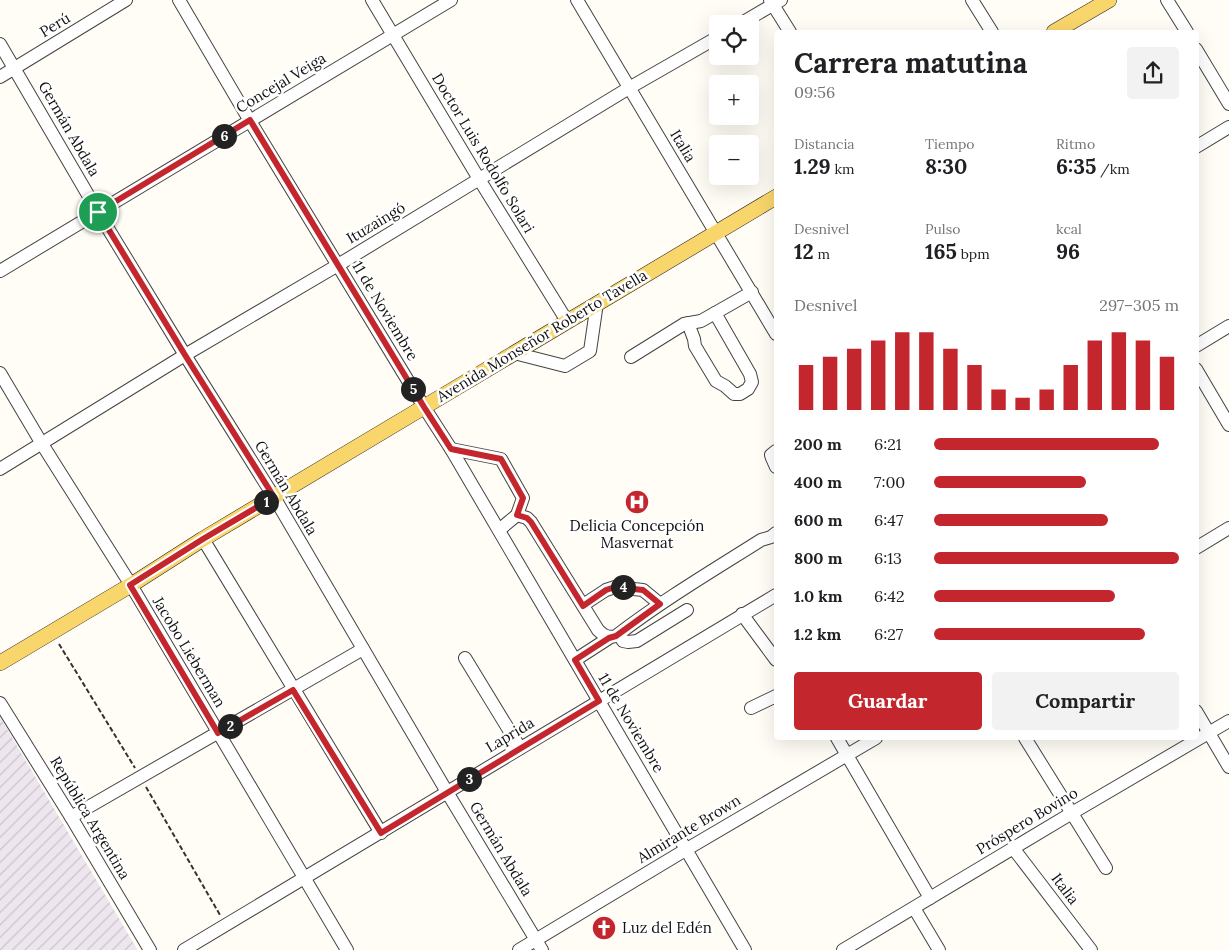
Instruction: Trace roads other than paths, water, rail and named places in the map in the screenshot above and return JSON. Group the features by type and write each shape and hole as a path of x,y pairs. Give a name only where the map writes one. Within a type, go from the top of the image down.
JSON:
{"main road":[{"path":"1057,30 1109,0"},
{"name":"Avenida Monseñor Roberto Tavella","path":"0,663 203,539 774,197"}],"street":[{"name":"Perú","path":"0,77 126,0"},
{"name":"11 de Noviembre","path":"179,0 451,449 745,950"},
{"name":"Doctor Luis Rodolfo Solari","path":"372,0 567,321"},
{"name":"Concejal Veiga","path":"0,271 451,0"},
{"name":"Italia","path":"577,0 774,330"},
{"path":"972,0 991,30"},
{"path":"1167,0 1185,30"},
{"path":"754,15 775,1 789,30"},
{"name":"Ituzaingó","path":"0,469 185,355 709,42"},
{"name":"Germán Abdala","path":"0,44 98,212 274,497 539,945"},
{"path":"1199,54 1229,104"},
{"path":"1199,145 1229,127"},
{"path":"631,357 684,324 701,321 752,292"},
{"path":"514,353 565,366 590,351 597,303"},
{"path":"688,323 695,346 716,381 734,394 740,394 748,389 752,382 750,374 715,313"},
{"path":"1199,344 1229,326"},
{"name":"Jacobo Lieberman","path":"0,373 130,585 347,950"},
{"path":"1199,374 1229,425"},
{"path":"451,449 501,459 523,498 517,515 499,530"},
{"path":"517,515 527,518 531,522 598,630 604,636 614,636 628,642 637,641 687,610"},
{"path":"1199,546 1229,528"},
{"path":"575,660 614,636 706,573 761,540 774,535"},
{"path":"203,539 381,833"},
{"path":"583,606 606,590 615,587 643,590 660,604"},
{"name":"Laprida","path":"184,950 774,595"},
{"path":"742,614 774,657"},
{"path":"71,817 363,649"},
{"path":"465,658 520,748"},
{"path":"751,708 774,697"},
{"name":"República Argentina","path":"0,703 71,817 150,950"},
{"path":"1199,716 1229,767"},
{"name":"Próspero Bovino","path":"1199,739 1229,721"},
{"path":"838,740 930,898"},
{"name":"Almirante Brown","path":"519,950 539,945 687,849 873,740"},
{"path":"1026,740 1106,868"},
{"name":"Próspero Bovino","path":"843,950 1197,740"},
{"name":"Italia","path":"1013,848 1091,950"},
{"path":"914,908 939,950"}],"place":[{"name":"Delicia Concepción Masvernat","path":"637,502"},
{"name":"Luz del Edén","path":"604,928"}]}
